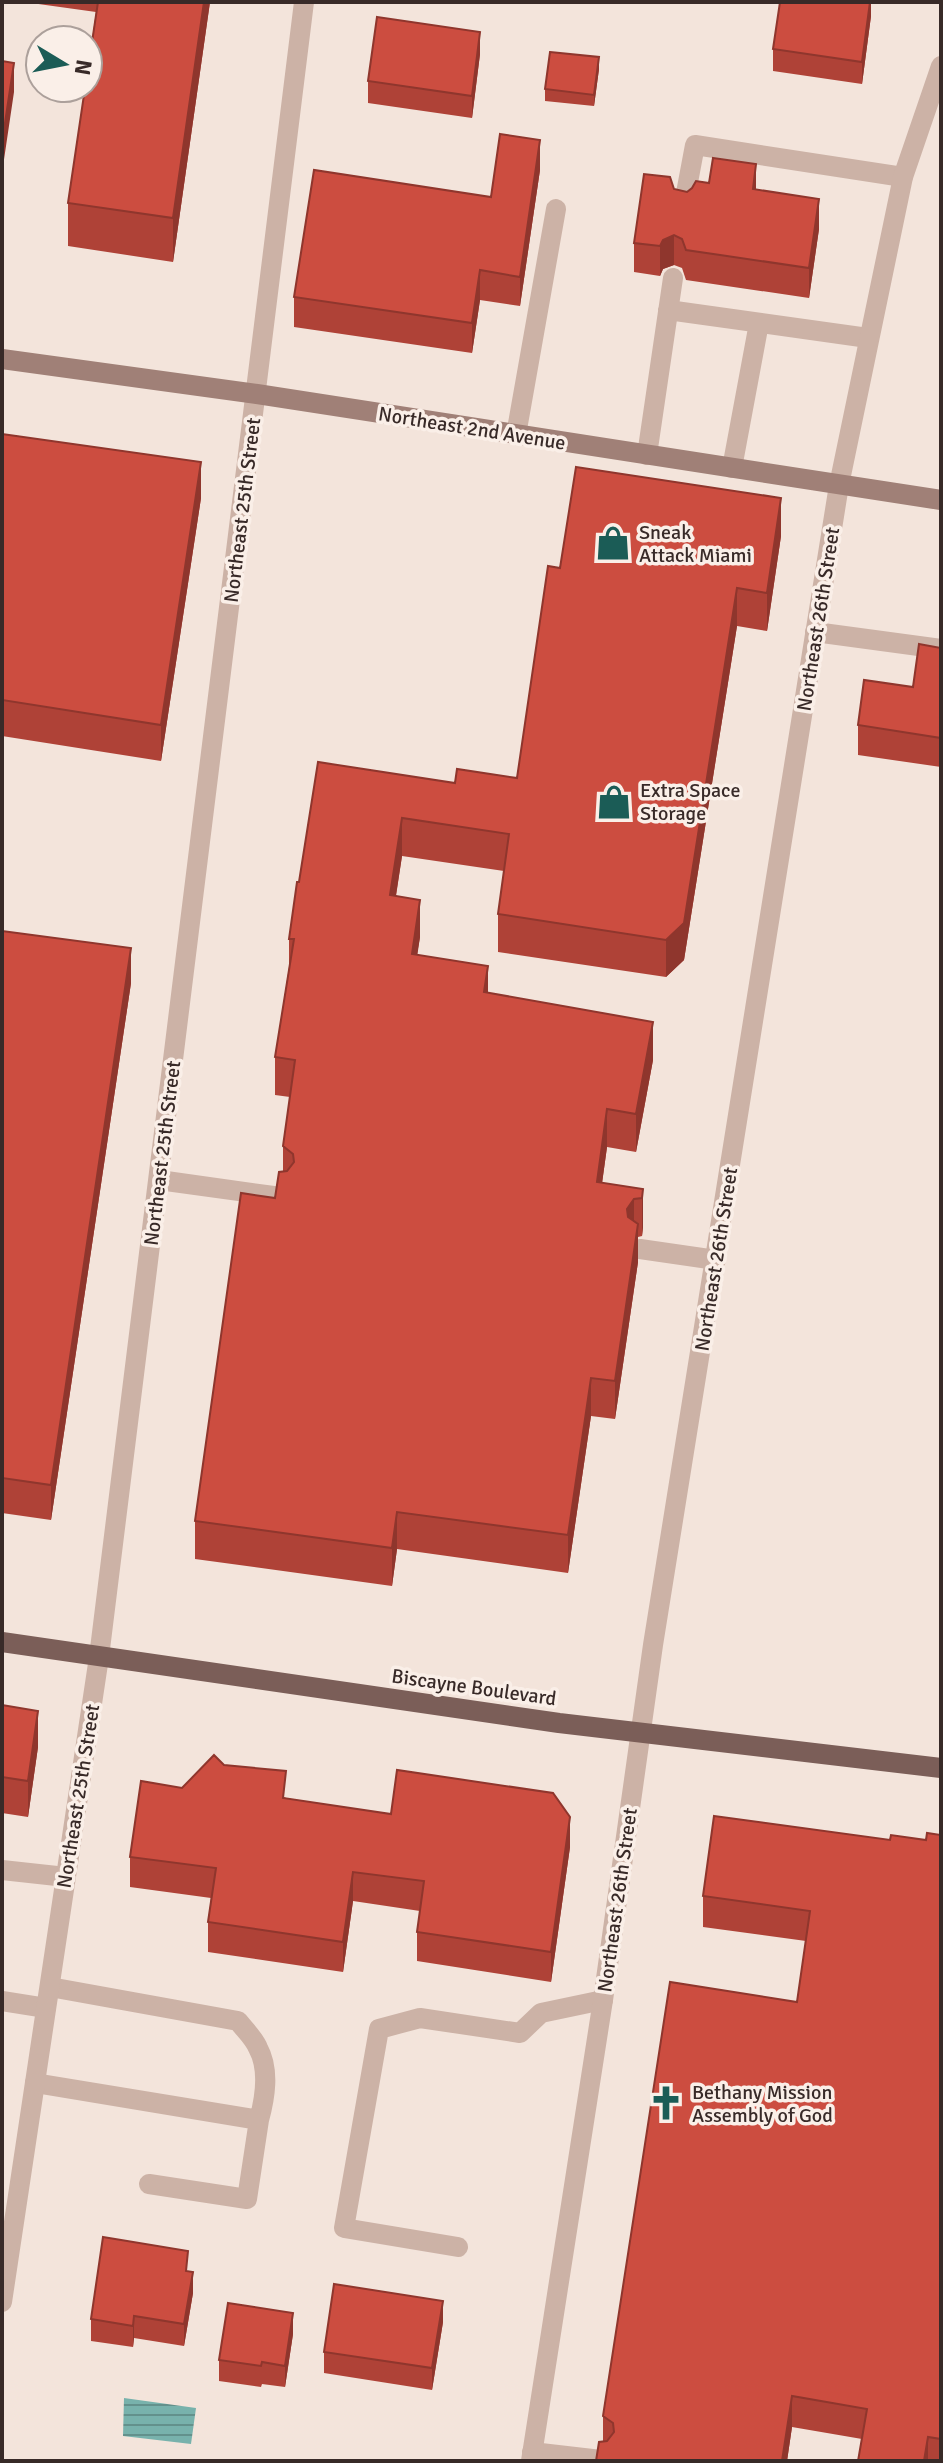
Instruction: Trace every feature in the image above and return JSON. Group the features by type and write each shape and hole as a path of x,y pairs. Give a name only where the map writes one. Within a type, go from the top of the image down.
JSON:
{"main road":[{"name":"Northeast 2nd Avenue","path":"2,359 257,394 941,500"},
{"name":"Biscayne Boulevard","path":"2,1642 640,1734 941,1768"}],"street":[{"name":"Northeast 25th Street","path":"2,2302 99,1657 304,2"},
{"name":"Northeast 26th Street","path":"532,2457 603,2000 640,1734 839,485 903,177 941,66"},
{"path":"683,209 695,145 903,177"},
{"path":"516,435 556,209"},
{"path":"647,455 673,278"},
{"path":"668,310 868,338"},
{"path":"732,468 759,323"},
{"path":"815,632 941,649"},
{"path":"159,1180 281,1197"},
{"path":"640,1249 716,1260"},
{"path":"2,1870 66,1877"},
{"path":"2,2001 48,1998 238,2021 259,2049 266,2082 247,2199 149,2184"},
{"path":"458,2247 344,2228 379,2029 420,2018 520,2033 541,2013 603,2000"},
{"path":"35,2083 259,2120"},
{"path":"532,2457 601,2460"}],"water":[{"path":"124,2398 196,2408 191,2444 123,2436"}],"building":[{"path":"98,2 204,2 173,218 68,203 83,104 104,104 104,24 95,24"},
{"path":"780,2 870,2 862,62 773,49"},
{"path":"377,17 480,32 472,96 368,81"},
{"path":"550,52 599,57 594,95 545,89"},
{"path":"2,61 14,63 2,143"},
{"path":"500,134 540,140 520,277 480,270 472,323 294,297 314,170 491,197"},
{"path":"713,158 756,164 753,189 819,199 809,268 686,250 682,239 674,235 663,240 660,246 634,243 644,174 670,177 674,189 687,192 696,181 709,183"},
{"path":"2,434 201,462 161,725 2,700"},
{"path":"576,467 781,498 767,593 737,588 684,923 666,940 498,914 509,834 402,818 390,895 420,900 412,954 488,966 484,992 653,1022 636,1114 607,1109 597,1182 643,1189 642,1198 634,1199 627,1209 628,1217 638,1224 615,1381 591,1378 568,1535 397,1512 392,1548 195,1521 241,1193 275,1198 279,1172 287,1171 294,1162 293,1154 283,1146 295,1060 275,1057 294,939 289,939 297,882 318,762 455,783 457,769 517,778 548,566 560,568"},
{"path":"919,644 941,648 941,738 858,725 864,680 913,687"},
{"path":"2,931 131,948 51,1485 2,1478"},
{"path":"2,1705 38,1711 28,1781 2,1777"},
{"path":"214,1755 224,1765 286,1771 283,1798 391,1814 397,1770 553,1793 570,1817 551,1952 417,1932 424,1881 353,1872 343,1942 208,1922 216,1868 130,1857 141,1781 182,1788"},
{"path":"714,1816 890,1840 891,1835 926,1840 927,1833 941,1835 941,2439 928,2437 924,2461 858,2461 867,2409 792,2396 782,2461 596,2461 599,2442 607,2441 614,2432 613,2423 603,2416 670,1982 797,2002 810,1911 703,1896"},
{"path":"103,2237 188,2251 186,2271 193,2272 184,2324 134,2316 133,2326 91,2319"},
{"path":"334,2284 443,2301 432,2368 324,2352"},
{"path":"228,2303 293,2313 285,2366 219,2360"}],"place":[{"name":"Sneak Attack Miami","path":"613,543"},
{"name":"Extra Space Storage","path":"614,802"},
{"name":"Bethany Mission Assembly of God","path":"666,2103"}]}
